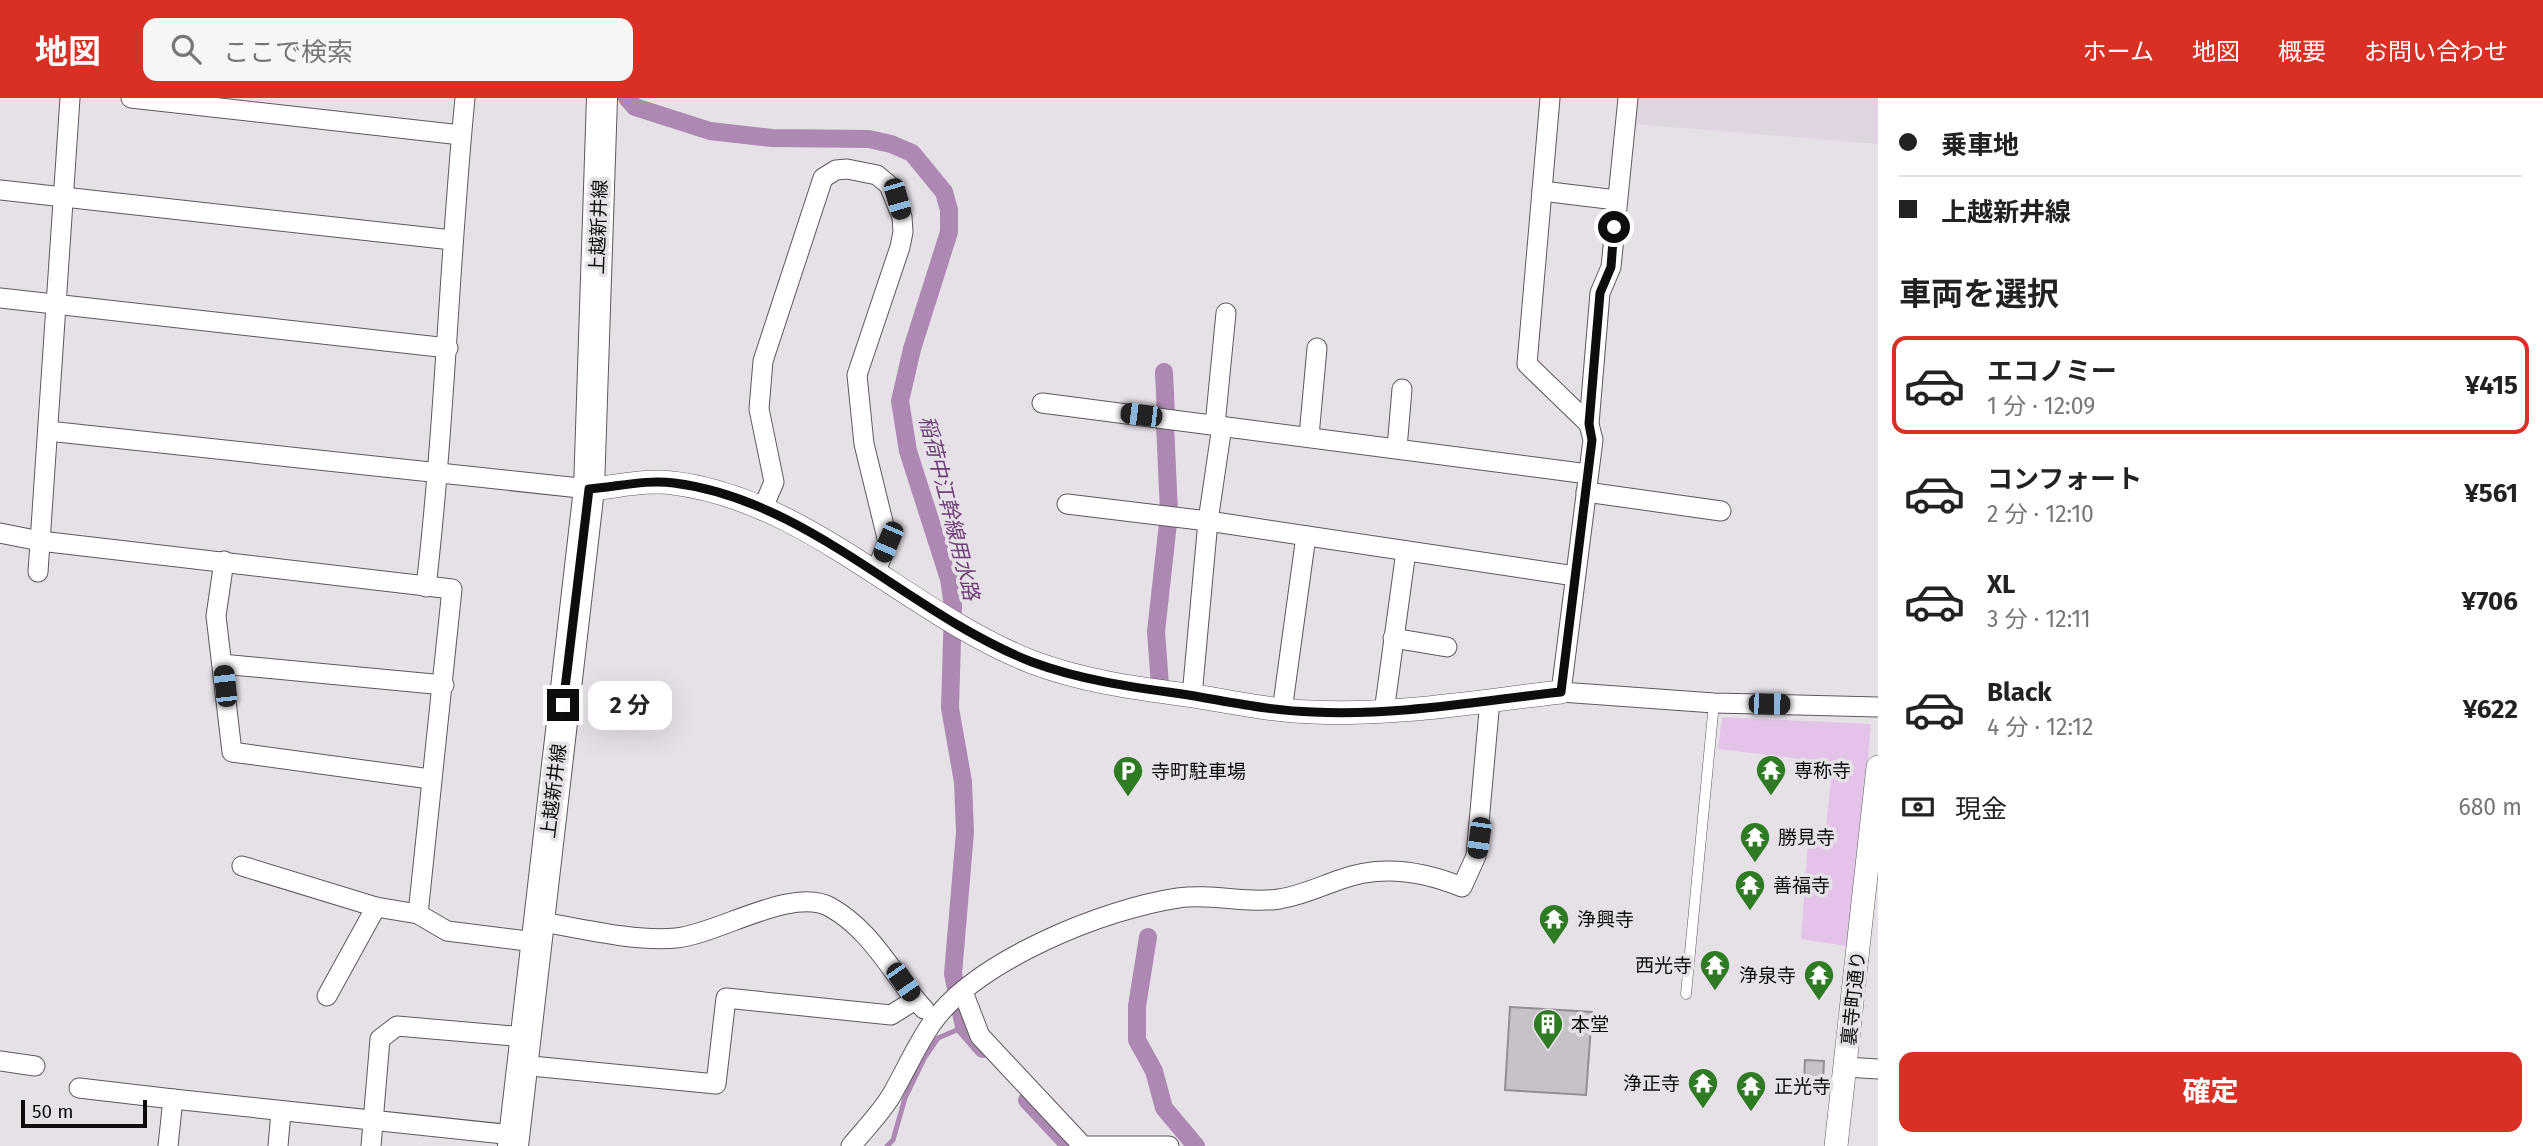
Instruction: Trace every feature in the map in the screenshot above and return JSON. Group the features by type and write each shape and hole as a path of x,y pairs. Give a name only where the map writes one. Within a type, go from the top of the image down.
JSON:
{"main road":[{"name":"上越新井線","path":"513,1140 589,489 603,98"}],"street":[{"path":"38,572 70,98"},
{"path":"131,98 461,135"},
{"path":"426,587 440,471 452,240 465,98"},
{"path":"1550,98 1527,364 1589,424"},
{"path":"1561,692 1592,440 1589,424 1600,293 1611,267 1628,98"},
{"path":"762,510 774,482 759,409 763,360 823,178 836,170 847,169 877,175 889,185 897,199 903,232 858,375 864,444 888,542 875,573"},
{"path":"0,190 452,240"},
{"path":"1542,191 1616,200"},
{"path":"0,298 448,348"},
{"path":"1192,696 1219,425 1226,313"},
{"path":"1309,436 1317,348"},
{"path":"1397,448 1402,389"},
{"path":"1042,403 1397,448 1721,510"},
{"path":"48,431 589,489 670,482 721,494 762,510 875,573 978,637 1034,663 1098,682 1282,711 1384,712 1561,692 1714,702 1878,707"},
{"path":"1067,504 1208,521 1575,576"},
{"path":"0,533 40,541 452,589 444,685 430,779 418,914"},
{"path":"1282,711 1306,536"},
{"path":"1384,712 1406,551"},
{"path":"225,561 216,615 232,752 430,779"},
{"path":"1393,638 1447,647"},
{"path":"222,664 444,685"},
{"path":"851,1146 890,1098 934,1020 963,992 1004,962 1049,937 1175,899 1218,896 1275,900 1298,896 1362,873 1386,870 1434,875 1462,887 1476,856 1490,700"},
{"name":"裏寺町通り","path":"1836,1146 1878,767"},
{"path":"242,866 376,907 418,914 447,931 676,938 792,903 819,903 840,914 872,941 915,1000 934,1020"},
{"path":"327,996 376,907"},
{"path":"963,992 980,1036 1083,1146 1169,1146"},
{"path":"371,1146 380,1039 397,1027 716,1084 726,998 891,1016 915,1000"},
{"path":"0,1062 35,1066"},
{"path":"1846,1067 1878,1069"},
{"path":"79,1088 373,1121 513,1140"},
{"path":"168,1146 173,1098"},
{"path":"278,1146 281,1112"}],"lane":[{"path":"1686,994 1714,702"}],"shaded area":[{"path":"1635,98 1878,98 1878,144 1633,124"},
{"path":"1722,717 1871,724 1852,947 1801,939 1808,842 1824,844 1833,763 1718,749"}],"building":[{"name":"本堂","path":"1510,1007 1592,1012 1586,1095 1505,1090"},
{"path":"1805,1060 1824,1061 1823,1081 1804,1080"}],"waterway":[{"name":"稲荷中江幹線用水路","path":"627,98 635,107 710,131 772,138 869,139 891,144 912,153 944,192 949,210 949,232 912,349 900,401 908,451 949,579 953,606 950,708 963,782 965,832 953,974 964,1027 983,1049"},
{"path":"1164,372 1166,415"},
{"path":"1165,424 1169,512"},
{"path":"1160,685 1156,632 1168,523"},
{"path":"1148,937 1137,1006 1137,1040 1154,1071 1164,1108 1196,1146"},
{"path":"887,1146 893,1140 905,1098 925,1057 938,1038 964,1027"},
{"name":"稲荷中江幹線用水路","path":"1027,1100 1070,1146"}],"place":[{"name":"専称寺","path":"1771,797"},
{"name":"寺町駐車場","path":"1128,798"},
{"name":"勝見寺","path":"1755,864"},
{"name":"善福寺","path":"1750,912"},
{"name":"浄興寺","path":"1554,946"},
{"name":"西光寺","path":"1715,992"},
{"name":"浄泉寺","path":"1819,1002"},
{"name":"本堂","path":"1548,1051"},
{"name":"浄正寺","path":"1703,1110"},
{"name":"正光寺","path":"1751,1113"}],"route":[{"path":"563,705 589,489 670,482 706,489 762,510 813,536 978,637 1034,663 1098,682 1282,711 1316,713 1384,712 1561,692 1592,440 1589,424 1600,293 1611,267 1614,227"}]}
